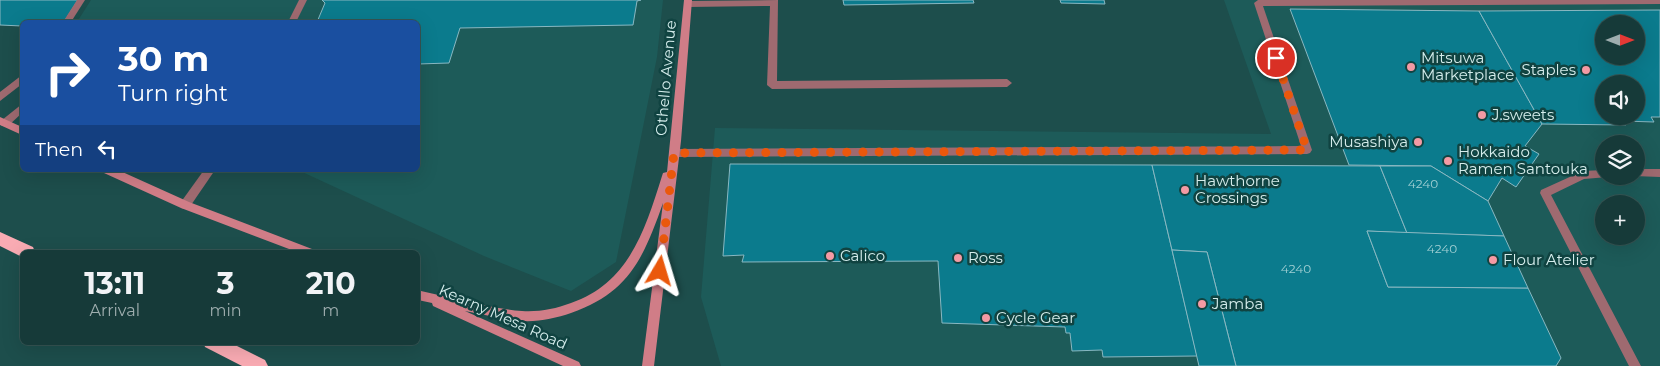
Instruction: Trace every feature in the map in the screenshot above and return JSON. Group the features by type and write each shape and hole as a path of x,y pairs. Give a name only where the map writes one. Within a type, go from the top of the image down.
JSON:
{"highway":[{"path":"0,239 23,250"},
{"path":"217,345 259,366"}],"street":[{"name":"Othello Avenue","path":"648,366 674,153 688,2"},
{"path":"2,122 20,130"},
{"path":"420,295 524,316 560,313 595,297 622,277 641,245 658,204 674,153"},
{"path":"112,172 186,205 303,250"},
{"name":"Kearny Mesa Road","path":"420,295 575,366"}],"lane":[{"path":"68,20 81,0"},
{"path":"293,20 302,0"},
{"path":"688,2 774,1 772,85 1007,83"},
{"path":"674,153 1307,150 1258,3 1660,1"},
{"path":"0,97 20,81"},
{"path":"2,122 20,109"},
{"path":"186,205 209,172"},
{"path":"1645,174 1660,173"},
{"path":"1595,174 1583,175 1545,193 1635,366"}],"shaded area":[{"path":"91,0 663,0 657,57 616,262 571,291 484,256 302,172 420,172 420,20 78,20"},
{"name":"Hawthorne Crossings","path":"1224,0 1660,0 1660,366 721,366 701,297 715,128 1271,134"}],"building":[{"path":"0,0 78,0 65,20 20,20 20,26 0,25"},
{"path":"322,0 641,0 637,1 633,25 460,28 449,63 420,64 420,20 318,20 325,3"},
{"path":"843,0 973,0 974,3 844,5"},
{"path":"1060,0 1104,0 1105,4 1061,3"},
{"name":"Mitsuwa Marketplace","path":"1290,9 1479,11 1542,124 1525,146 1539,154 1516,187 1502,178 1488,201 1431,166 1349,165"},
{"name":"Staples","path":"1660,10 1660,117 1651,117 1654,122 1645,122 1645,75 1595,75 1595,125 1542,124 1479,11"},
{"name":"Ross","path":"730,164 1152,165 1197,356 1103,357 1102,350 1072,351 1070,333 1066,333 1065,327 942,323 938,261 742,262 744,255 723,256"},
{"path":"1152,165 1380,166 1407,233 1367,231 1388,287 1528,288 1561,358 1556,366 1236,366 1207,252 1172,250"},
{"path":"1380,166 1431,166 1488,201 1504,236 1407,233"},
{"name":"Flour Atelier","path":"1367,231 1504,236 1528,288 1388,287"},
{"name":"Jamba","path":"1172,250 1207,252 1236,366 1199,366"}],"place":[{"name":"Mitsuwa Marketplace","path":"1411,67"},
{"name":"Staples","path":"1586,70"},
{"name":"J.sweets","path":"1482,115"},
{"name":"Musashiya","path":"1418,142"},
{"name":"Hokkaido Ramen Santouka","path":"1448,161"},
{"name":"Hawthorne Crossings","path":"1185,190"},
{"name":"Calico","path":"830,256"},
{"name":"Ross","path":"958,258"},
{"name":"Flour Atelier","path":"1493,260"},
{"name":"Jamba","path":"1202,304"},
{"name":"Cycle Gear","path":"986,318"}],"route":[{"path":"660,271 674,153 1307,150 1276,58"}]}
